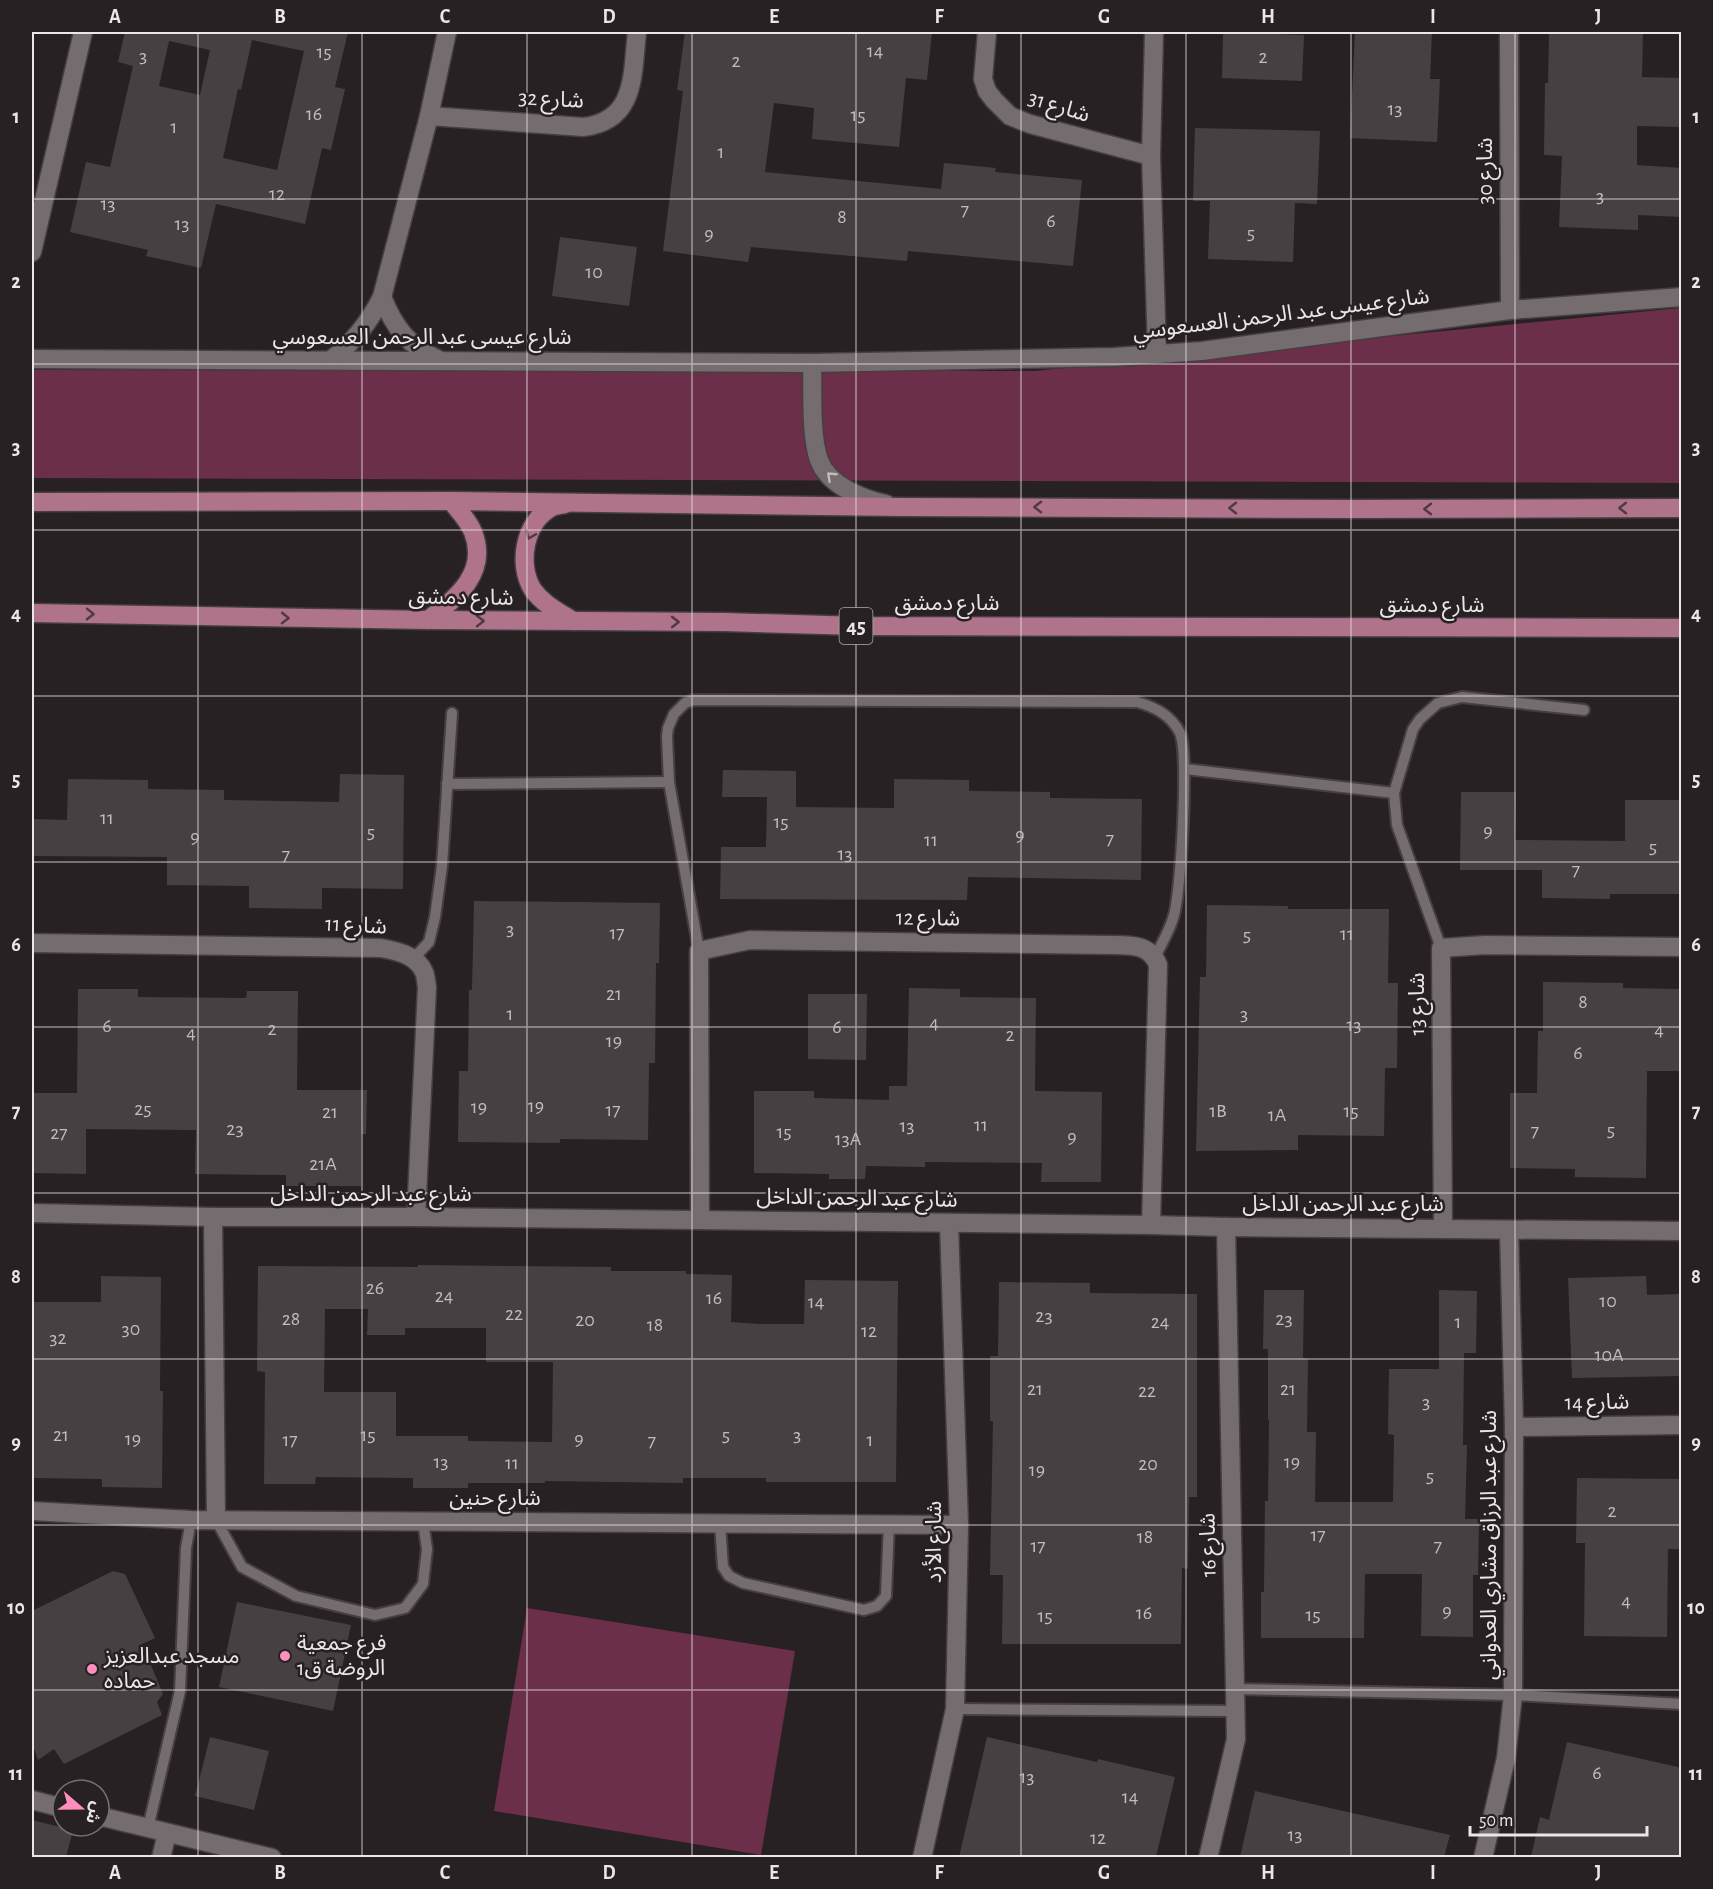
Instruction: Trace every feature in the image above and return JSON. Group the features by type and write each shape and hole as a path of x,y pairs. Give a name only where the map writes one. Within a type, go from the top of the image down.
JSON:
{"main road":[{"path":"32,502 451,501 903,507 1682,508"},
{"path":"428,621 463,590 471,578 475,563 476,548 473,533 467,520 451,501"},
{"path":"573,502 552,507 540,517 528,537 524,559 526,574 541,600 573,621"},
{"name":"شارع دمشق","path":"32,613 428,621 724,622 859,626 1682,628"}],"street":[{"path":"32,252 83,32"},
{"path":"331,360 361,332 382,297 429,116 447,32"},
{"name":"شارع 32","path":"429,116 583,127 608,121 615,116 626,99 631,81 637,32"},
{"name":"شارع 31","path":"987,32 983,79 987,91 1010,116 1030,124 1151,156"},
{"path":"1154,32 1151,156 1157,354"},
{"name":"شارع 30","path":"1509,32 1510,310"},
{"path":"382,297 390,318 404,336 421,351 441,361"},
{"name":"شارع عيسى عبد الرحمن العسعوسي","path":"32,359 812,363 1157,354 1238,347 1510,310 1682,297"},
{"path":"812,363 815,444 823,468 838,483 860,496 903,507"},
{"name":"شارع 12","path":"699,951 750,940 773,940 1134,945 1145,949 1155,957"},
{"name":"شارع 11","path":"32,943 381,948 400,952 413,959 424,972 427,987 416,1217"},
{"name":"شارع 13","path":"1443,1228 1441,948 1485,945 1682,947"},
{"path":"699,951 700,1220"},
{"path":"1151,1225 1158,965 1155,957"},
{"name":"شارع عبد الرحمن الداخل","path":"32,1213 213,1217 416,1217 1682,1231"},
{"path":"213,1217 216,1520"},
{"name":"شارع الأزد","path":"922,1857 955,1708 959,1525 949,1223"},
{"name":"شارع 16","path":"1208,1857 1236,1738 1226,1227"},
{"name":"شارع عبد الرزاق مشاري العدواني","path":"1483,1857 1506,1758 1513,1695 1514,1428 1509,1230"},
{"name":"شارع 14","path":"1514,1428 1682,1425"},
{"name":"شارع حنين","path":"32,1511 191,1520 959,1525"},
{"path":"32,1800 51,1805"},
{"path":"111,1819 272,1857"},
{"path":"162,1857 167,1833"}],"lane":[{"path":"1441,948 1397,825 1394,793 1413,729 1420,719 1438,703 1461,697 1584,710"},
{"path":"699,951 669,782 668,728 679,708 693,700 1137,702 1155,708 1171,720 1184,743 1185,769 1176,903 1166,936 1155,957"},
{"path":"413,959 429,942 435,917 442,866 452,713"},
{"path":"1185,769 1394,793"},
{"path":"447,784 669,782"},
{"path":"148,1828 180,1692 186,1548 191,1520"},
{"path":"216,1520 242,1567 296,1596 375,1615 405,1608 423,1584 427,1549 423,1521"},
{"path":"720,1523 723,1567 729,1576 743,1583 864,1610 877,1606 886,1596 889,1524"},
{"path":"1235,1689 1513,1695 1682,1704"},
{"path":"955,1708 1235,1711"}],"shaded area":[{"path":"1680,308 1681,483 32,478 32,370 1034,371"},
{"path":"527,1608 795,1651 761,1855 494,1811"}],"building":[{"path":"125,32 348,32 335,87 345,89 331,150 322,148 305,224 216,204 201,268 146,256 148,250 70,232 86,162 110,167 133,66 118,62","holes":["252,40 304,51 277,170 223,158 238,89 241,90","169,41 210,50 200,95 159,86"]},
{"path":"685,32 932,32 927,80 906,78 899,147 812,139 814,108 774,103 765,172 941,189 944,163 996,168 995,172 1082,180 1073,266 908,251 907,261 751,247 748,262 663,251 683,91 677,90"},
{"path":"1223,32 1304,35 1302,81 1222,78"},
{"path":"1355,32 1432,32 1430,79 1440,79 1437,142 1350,138"},
{"path":"1549,32 1643,32 1642,77 1682,78 1682,127 1637,126 1637,165 1682,168 1682,217 1638,215 1638,230 1559,227 1562,156 1544,155 1545,83 1548,83"},
{"path":"1195,128 1320,131 1317,204 1295,203 1293,262 1208,259 1210,201 1193,201"},
{"path":"560,237 637,247 629,306 552,296"},
{"path":"723,770 796,771 796,807 894,808 894,779 969,780 969,791 1050,792 1050,798 1142,799 1141,880 968,877 967,900 720,899 721,847 766,847 767,797 722,797"},
{"path":"340,774 404,775 403,889 322,888 322,909 249,908 249,886 167,885 167,857 32,856 32,819 67,820 68,779 148,780 148,789 224,790 224,800 339,802"},
{"path":"1461,792 1516,792 1515,840 1625,841 1625,800 1682,800 1682,894 1610,894 1610,899 1542,898 1542,870 1460,870"},
{"path":"474,901 660,903 659,963 656,963 655,1063 649,1063 648,1140 560,1139 560,1143 458,1142 459,1071 468,1071 469,990 472,990"},
{"path":"1207,905 1288,906 1288,909 1389,909 1388,983 1398,983 1397,1068 1385,1068 1384,1136 1298,1135 1298,1150 1196,1151 1200,977 1206,977"},
{"path":"1543,982 1623,983 1623,988 1682,989 1682,1071 1647,1071 1646,1178 1575,1177 1575,1169 1510,1168 1510,1093 1537,1093 1538,1031 1543,1031"},
{"path":"909,988 960,989 960,997 1036,998 1035,1091 1102,1092 1101,1182 1041,1182 1042,1163 925,1162 925,1167 866,1166 865,1179 829,1179 829,1174 754,1173 754,1091 814,1091 814,1098 889,1100 889,1086 907,1086"},
{"path":"78,989 138,989 138,997 246,998 247,991 298,991 297,1090 367,1090 366,1134 361,1134 361,1186 286,1186 286,1175 195,1174 196,1130 86,1129 86,1174 32,1173 32,1093 77,1093"},
{"path":"808,994 867,994 866,1060 808,1059"},
{"path":"418,1265 611,1267 611,1271 686,1271 686,1274 732,1275 731,1322 759,1324 804,1324 805,1280 898,1281 896,1482 766,1482 766,1478 683,1478 683,1483 545,1481 545,1483 468,1483 468,1488 413,1488 413,1478 316,1477 315,1484 264,1484 265,1372 257,1371 258,1266 418,1267","holes":["325,1309 368,1309 367,1335 405,1335 405,1328 486,1328 486,1362 553,1362 552,1442 468,1441 468,1436 396,1436 396,1392 324,1392"]},
{"path":"101,1276 161,1277 162,1488 102,1487 102,1479 32,1478 34,1302 101,1302"},
{"path":"1646,1276 1647,1295 1682,1294 1682,1376 1572,1378 1568,1278"},
{"path":"999,1282 1090,1283 1090,1293 1197,1294 1197,1497 1189,1497 1188,1569 1182,1568 1181,1644 1002,1644 1003,1575 990,1575 993,1421 990,1421 990,1356 998,1356"},
{"path":"1264,1290 1304,1290 1303,1358 1308,1359 1307,1432 1316,1432 1315,1502 1393,1502 1394,1435 1388,1434 1389,1369 1439,1369 1439,1290 1477,1291 1476,1353 1464,1353 1463,1445 1467,1445 1465,1519 1479,1519 1478,1575 1473,1575 1473,1637 1421,1636 1422,1574 1365,1574 1364,1638 1261,1638 1265,1501 1268,1501 1269,1420 1268,1349 1263,1349"},
{"path":"1577,1478 1682,1479 1682,1549 1668,1549 1667,1637 1584,1636 1585,1543 1576,1543"},
{"name":"مسجد عبدالعزيز حماده","path":"113,1571 125,1574 155,1638 142,1644 163,1694 157,1702 162,1715 64,1764 54,1749 38,1760 32,1743 32,1611"},
{"name":"فرع جمعية الروضة ق1","path":"237,1602 351,1625 333,1711 219,1687"},
{"path":"210,1737 269,1751 254,1810 195,1796"},
{"path":"987,1737 1175,1777 1156,1857 959,1857"},
{"path":"1567,1742 1682,1768 1682,1857 1531,1857 1540,1817 1549,1820"},
{"path":"1255,1791 1450,1835 1444,1857 1240,1857"},
{"path":"32,1820 51,1825 51,1838 71,1838 66,1857 32,1857"}],"place":[{"name":"فرع جمعية الروضة ق1","path":"285,1656"},
{"name":"مسجد عبدالعزيز حماده","path":"92,1669"}]}
